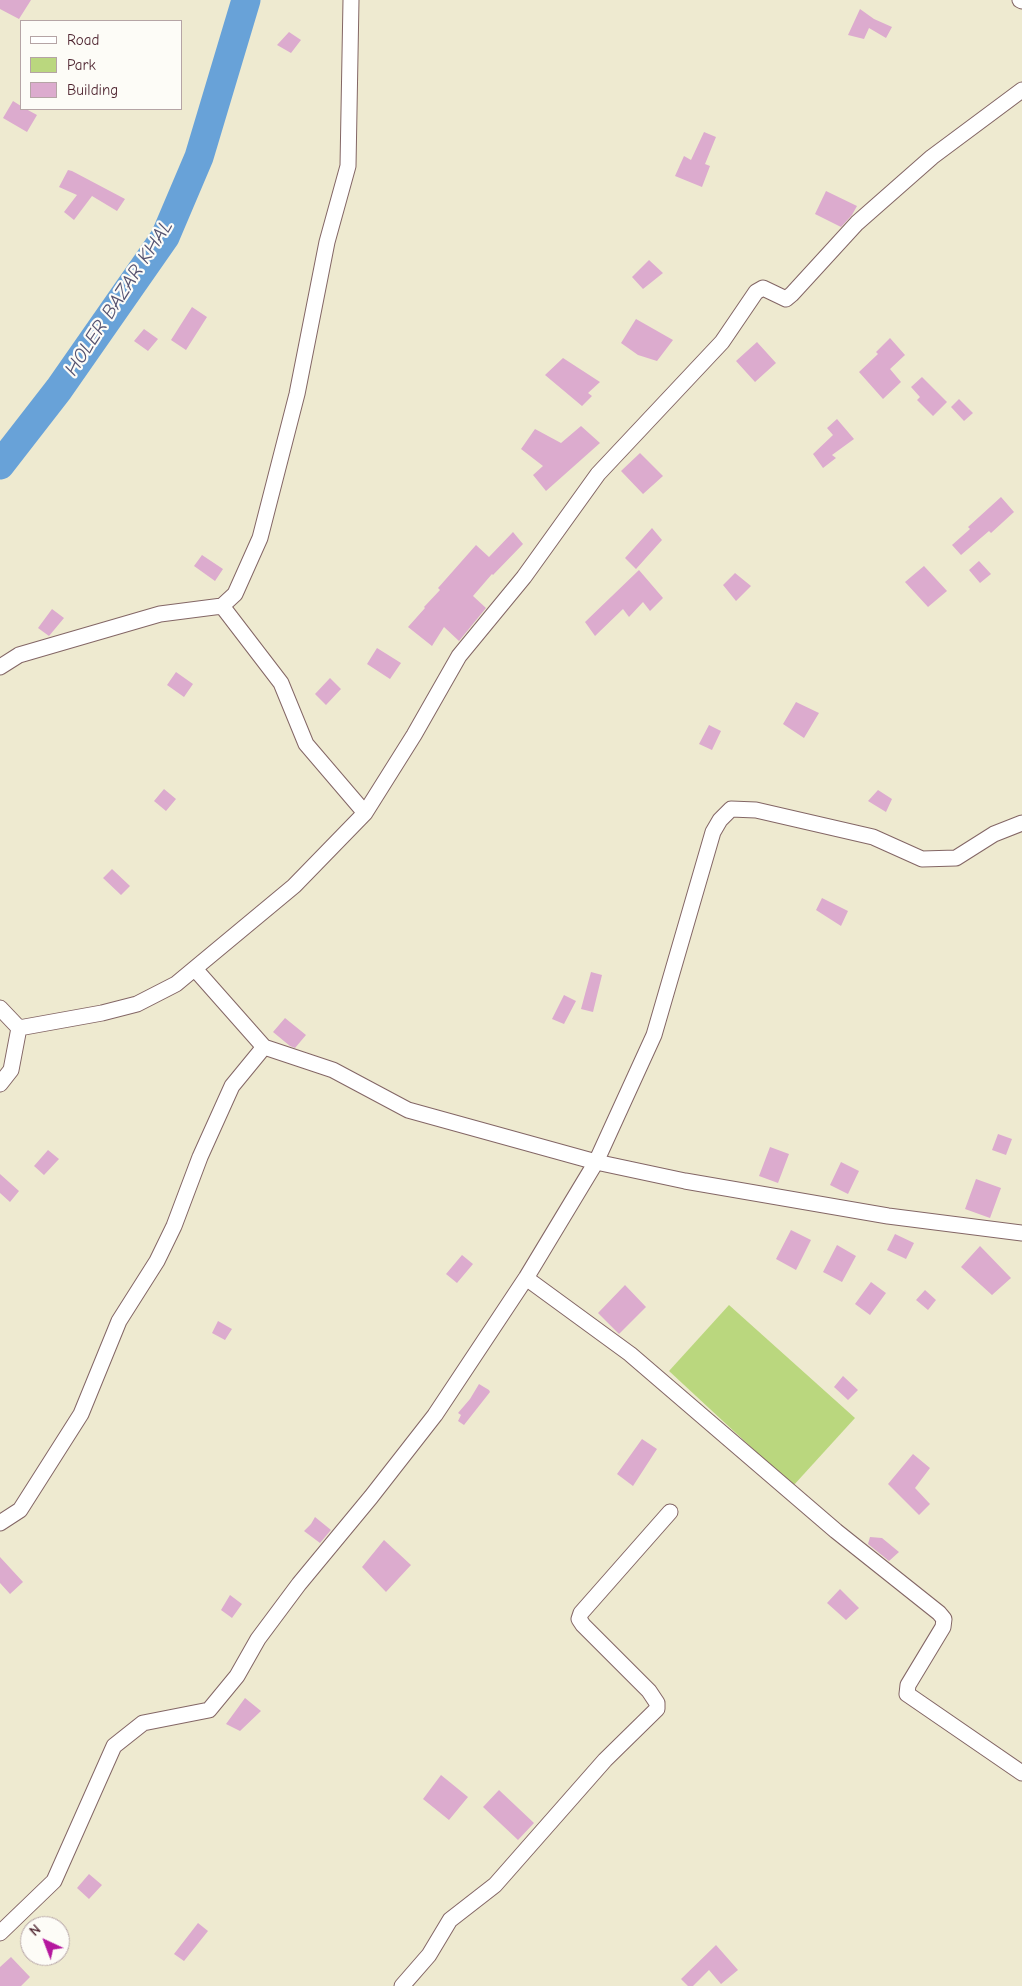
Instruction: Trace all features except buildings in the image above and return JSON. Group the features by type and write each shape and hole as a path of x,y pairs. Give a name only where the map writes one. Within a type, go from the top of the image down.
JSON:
{"street":[{"path":"0,667 19,655 160,614 222,606 235,594 260,538 298,394 327,242 348,166 351,0"},
{"path":"19,1028 102,1013 137,1004 176,984 294,886 365,813 414,735 459,656 524,577 598,474 722,342 756,292 763,288 786,299 857,223 932,157 1022,90"},
{"path":"222,606 281,683 306,744 365,813"},
{"path":"0,1933 54,1881 114,1746 143,1723 209,1710 237,1676 258,1639 300,1584 435,1415 526,1278 596,1162 654,1035 713,832 720,820 731,809 756,810 873,837 922,859 956,858 994,834 1022,823"},
{"path":"196,969 264,1047 333,1070 408,1110 596,1162 685,1181 888,1216 1022,1233"},
{"path":"0,1008 19,1028"},
{"path":"0,1084 11,1070 19,1028"},
{"path":"0,1523 20,1510 81,1414 119,1320 157,1261 174,1226 200,1157 232,1086 264,1047"},
{"path":"526,1278 630,1354 836,1531 940,1613 944,1619 944,1627 908,1685 907,1694 1022,1773"},
{"path":"402,1986 429,1955 450,1920 495,1885 605,1760 657,1709 657,1703 649,1691 582,1625 580,1619 581,1613 670,1512"}],"green space":[{"path":"729,1305 855,1418 793,1486 669,1371"}],"waterway":[{"name":"HOLER BAZAR KHAL","path":"0,465 59,389 165,237 199,157 246,0"}]}
